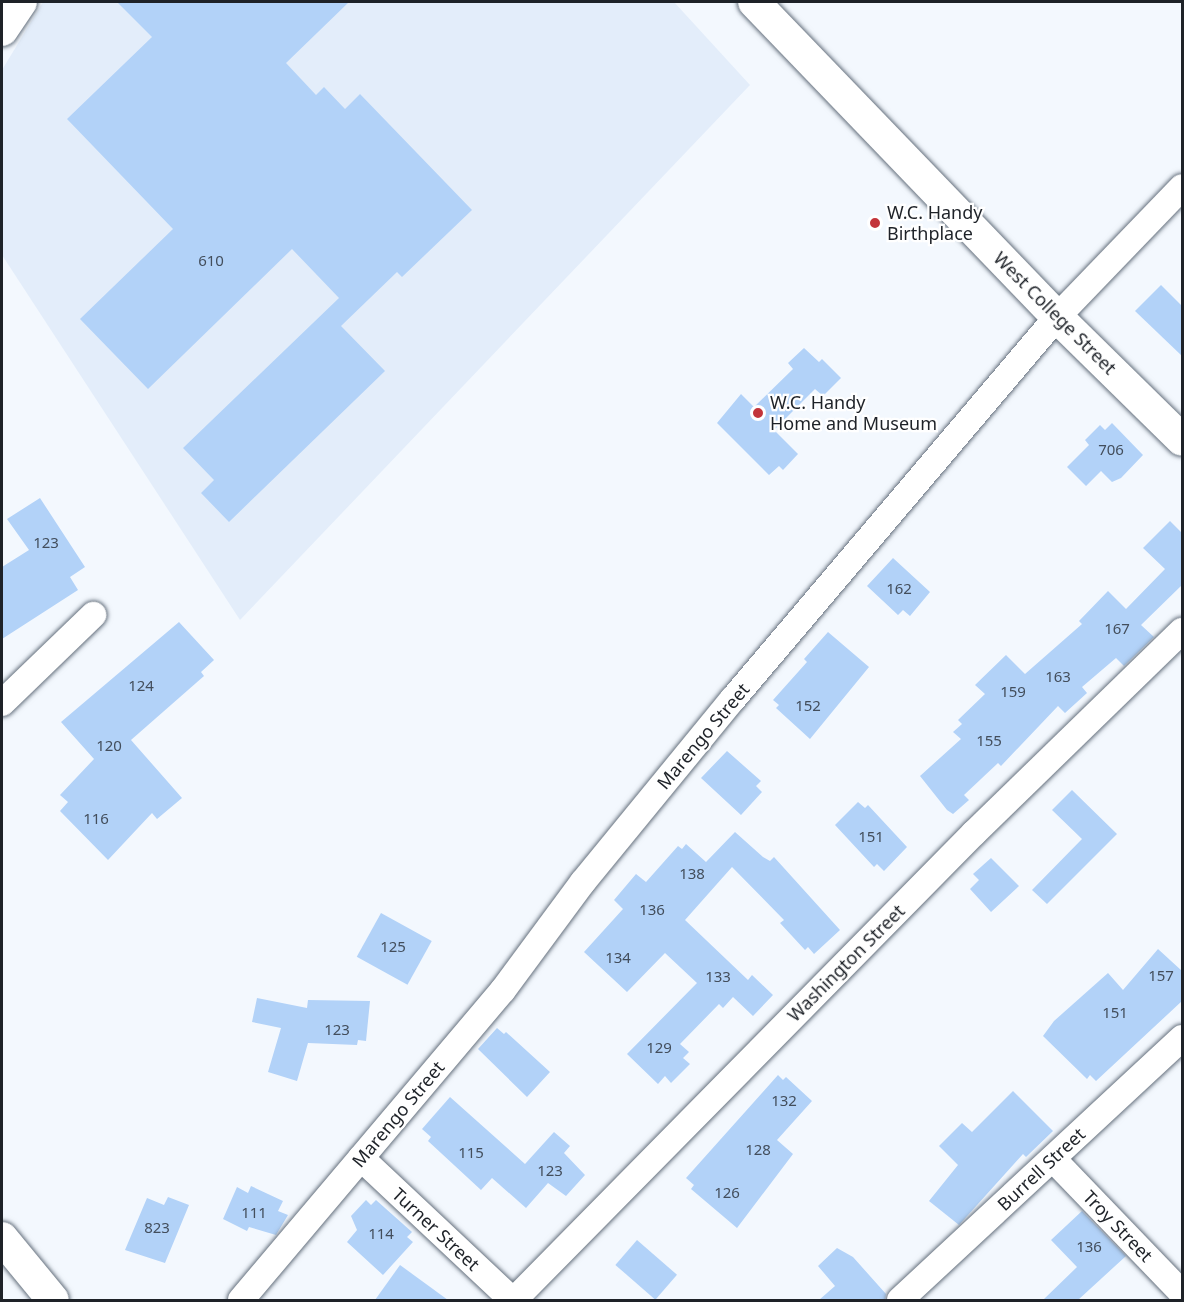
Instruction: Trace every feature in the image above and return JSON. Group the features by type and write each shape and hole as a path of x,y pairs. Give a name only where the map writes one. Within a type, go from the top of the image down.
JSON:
{"street":[{"path":"2,30 21,2"},
{"name":"West College Street","path":"754,2 1057,317 1182,440"},
{"name":"Marengo Street","path":"241,1300 503,990 583,882 711,726 1057,317 1182,187"},
{"path":"2,703 93,615"},
{"name":"Washington Street","path":"513,1300 974,833 1182,631"},
{"name":"Burrell Street","path":"900,1300 1182,1038"},
{"name":"Turner Street","path":"361,1158 513,1300"},
{"name":"Troy Street","path":"1053,1159 1178,1294"},
{"path":"2,1238 53,1300"}],"shaded area":[{"path":"43,2 674,2 750,85 240,620 2,255 2,70"}],"building":[{"path":"117,2 349,2 286,63 316,95 324,87 345,109 360,94 472,210 402,277 397,272 341,326 385,371 229,522 201,493 214,480 183,448 339,298 292,249 148,389 80,319 173,229 67,119 152,37"},
{"path":"1161,285 1182,306 1182,356 1135,311"},
{"name":"W.C. Handy Home and Museum","path":"804,348 819,362 822,359 841,378 823,396 815,389 774,430 798,454 783,470 779,466 769,475 717,423 741,394 754,407 793,369 788,363"},
{"path":"1112,423 1143,455 1121,478 1112,482 1101,471 1086,486 1067,467 1089,445 1085,440 1100,425 1105,430"},
{"path":"40,498 85,567 70,577 78,590 2,639 2,567 29,550 7,519"},
{"path":"1170,521 1182,533 1182,585 1141,625 1154,637 1124,666 1116,658 1082,687 1087,693 1065,713 1058,706 1001,766 998,763 964,795 969,800 953,814 947,810 920,776 961,739 953,732 962,724 958,720 985,694 975,685 1006,655 1025,674 1082,624 1079,621 1108,591 1126,609 1165,569 1143,548"},
{"path":"893,558 930,592 910,616 903,610 898,615 867,586"},
{"path":"179,622 214,660 201,672 204,676 131,740 182,798 157,819 152,813 108,860 60,811 68,802 60,795 94,759 61,722"},
{"path":"828,632 869,667 810,739 776,708 779,705 773,700 807,662 804,659"},
{"path":"727,751 761,781 756,786 762,792 741,815 701,778"},
{"path":"1072,790 1117,834 1047,904 1032,890 1082,839 1052,810"},
{"path":"858,802 865,808 868,805 907,847 884,871 877,864 874,867 835,825"},
{"path":"735,832 763,857 770,861 774,857 840,930 814,954 808,947 805,950 780,923 784,920 732,867 685,920 748,980 752,975 773,995 753,1016 733,997 723,1008 719,1004 680,1044 689,1052 683,1058 690,1064 671,1083 665,1076 658,1084 627,1054 697,983 665,953 627,992 584,952 623,909 614,900 636,874 646,882 678,846 682,849 686,844 706,862"},
{"path":"991,858 1019,886 991,912 970,889 979,880 973,874"},
{"path":"381,913 432,941 407,985 357,957"},
{"path":"1158,949 1182,971 1182,1001 1096,1081 1090,1075 1087,1079 1043,1036 1054,1021 1108,973 1123,990"},
{"path":"257,998 307,1008 308,1000 370,1001 366,1041 358,1040 357,1045 308,1043 297,1081 268,1072 281,1028 252,1022"},
{"path":"497,1028 504,1034 506,1032 550,1072 527,1097 478,1049"},
{"path":"778,1075 783,1080 786,1077 812,1101 777,1140 793,1154 737,1228 691,1189 694,1185 686,1178"},
{"path":"1013,1091 1053,1131 1026,1157 1023,1154 959,1225 929,1201 958,1165 939,1146 962,1123 972,1132"},
{"path":"450,1097 525,1164 554,1132 570,1146 564,1153 585,1175 566,1196 548,1183 526,1208 492,1178 481,1190 428,1141 431,1137 422,1129"},
{"path":"251,1186 283,1201 278,1211 288,1215 276,1235 249,1227 247,1231 223,1219 237,1187 248,1193"},
{"path":"168,1197 189,1205 165,1263 125,1250 147,1198 164,1205"},
{"path":"366,1200 371,1205 376,1200 412,1232 407,1237 413,1242 383,1275 347,1242 357,1230 351,1216"},
{"path":"1082,1211 1126,1256 1078,1300 1043,1300 1077,1267 1051,1240"},
{"path":"637,1240 677,1275 655,1300 615,1265"},
{"path":"837,1248 853,1257 886,1294 885,1300 819,1300 835,1286 818,1266"},
{"path":"400,1265 448,1300 375,1300"}],"place":[{"name":"W.C. Handy Birthplace","path":"875,223"},
{"name":"W.C. Handy Home and Museum","path":"758,413"}]}
